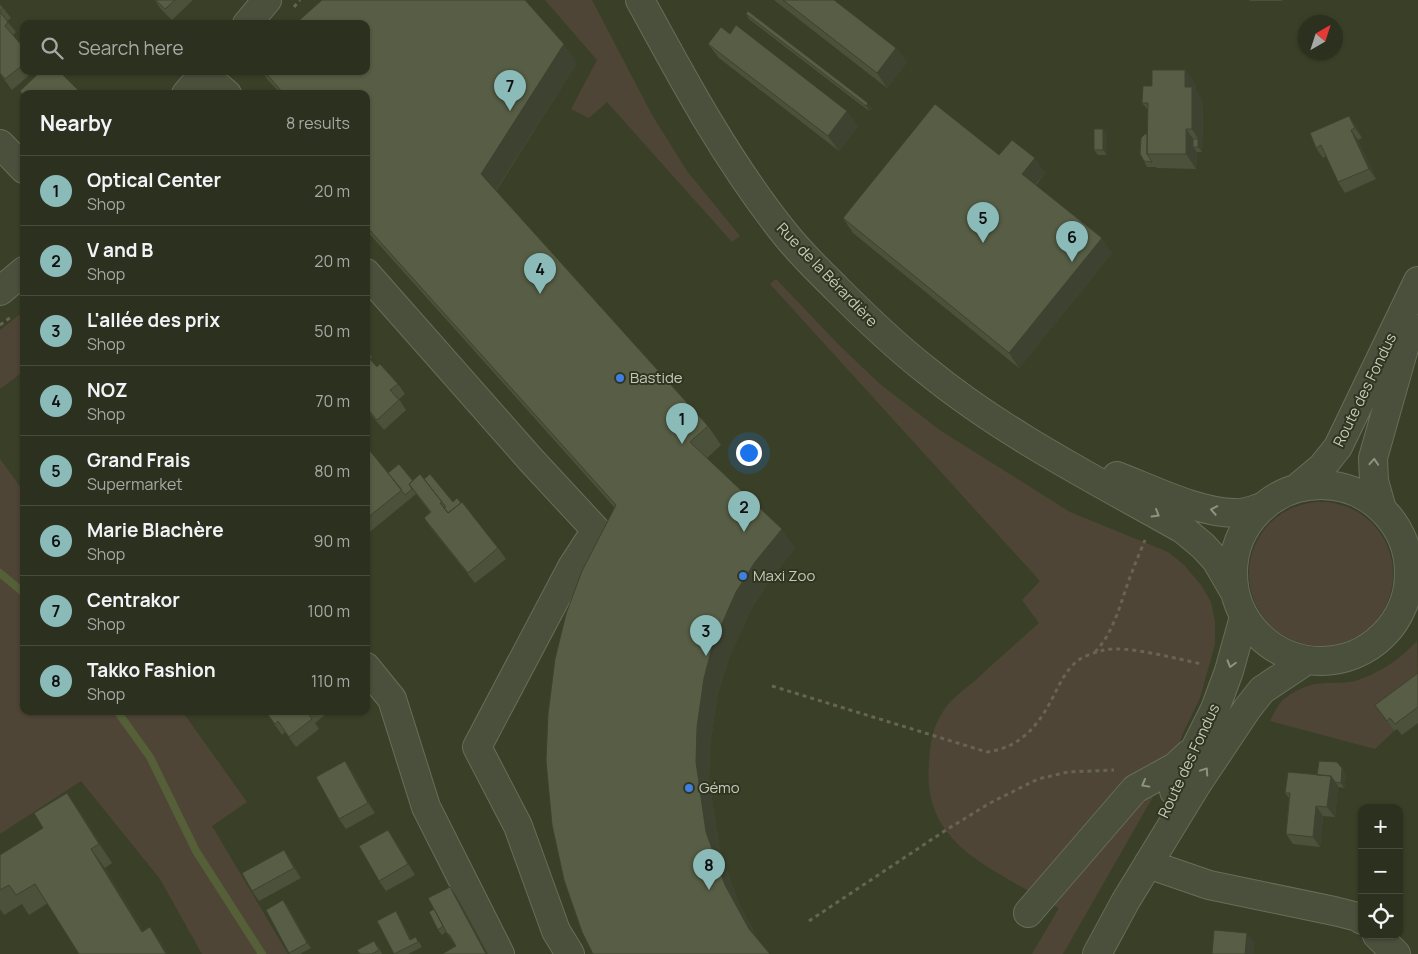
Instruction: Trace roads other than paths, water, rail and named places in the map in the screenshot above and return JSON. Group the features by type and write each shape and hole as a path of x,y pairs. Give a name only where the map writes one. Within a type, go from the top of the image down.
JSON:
{"street":[{"path":"250,20 267,0"},
{"name":"Rue de la Bérardière","path":"640,0 675,64 752,190 796,247 863,315 926,371 977,408 1038,447 1184,530 1216,560 1234,591"},
{"path":"198,80 219,90"},
{"path":"0,144 20,165"},
{"path":"0,292 20,274"},
{"path":"370,278 531,460 596,530 572,567 477,747 518,826 556,931 570,954"},
{"name":"Route des Fondus","path":"1297,488 1322,467 1338,447 1418,281"},
{"name":"Route des Fondus","path":"1382,509 1374,481 1374,458 1418,300"},
{"name":"Rue de la Bérardière","path":"1038,447 1194,506 1236,514 1262,507"},
{"path":"1319,485 1340,487 1363,495 1382,509 1409,535 1406,550 1412,597 1383,635 1368,647 1348,657 1336,660 1307,660 1276,649 1255,632 1237,603 1232,565 1236,546 1245,526 1262,507 1278,496 1297,488 1319,485"},
{"name":"Route des Fondus","path":"1125,902 1175,790 1215,709 1229,671 1244,617"},
{"name":"Route des Fondus","path":"1097,954 1148,864 1197,784 1247,709 1262,690 1307,660"},
{"path":"370,672 392,699 426,807 500,954"},
{"path":"1028,913 1136,790 1175,767 1198,746"},
{"path":"1148,864 1209,885 1358,917"},
{"path":"1381,939 1396,954"}],"waterway":[{"path":"0,573 20,590"},
{"path":"120,715 150,757 196,851 262,954"}],"place":[{"name":"Centrakor","path":"510,111"},
{"name":"Grand Frais","path":"983,243"},
{"name":"Marie Blachère","path":"1072,262"},
{"name":"NOZ","path":"540,294"},
{"name":"Bastide","path":"620,378"},
{"name":"Optical Center","path":"682,444"},
{"name":"V and B","path":"744,532"},
{"name":"Maxi Zoo","path":"743,576"},
{"name":"L'allée des prix","path":"706,656"},
{"name":"Gémo","path":"689,788"},
{"name":"Takko Fashion","path":"709,890"}]}
